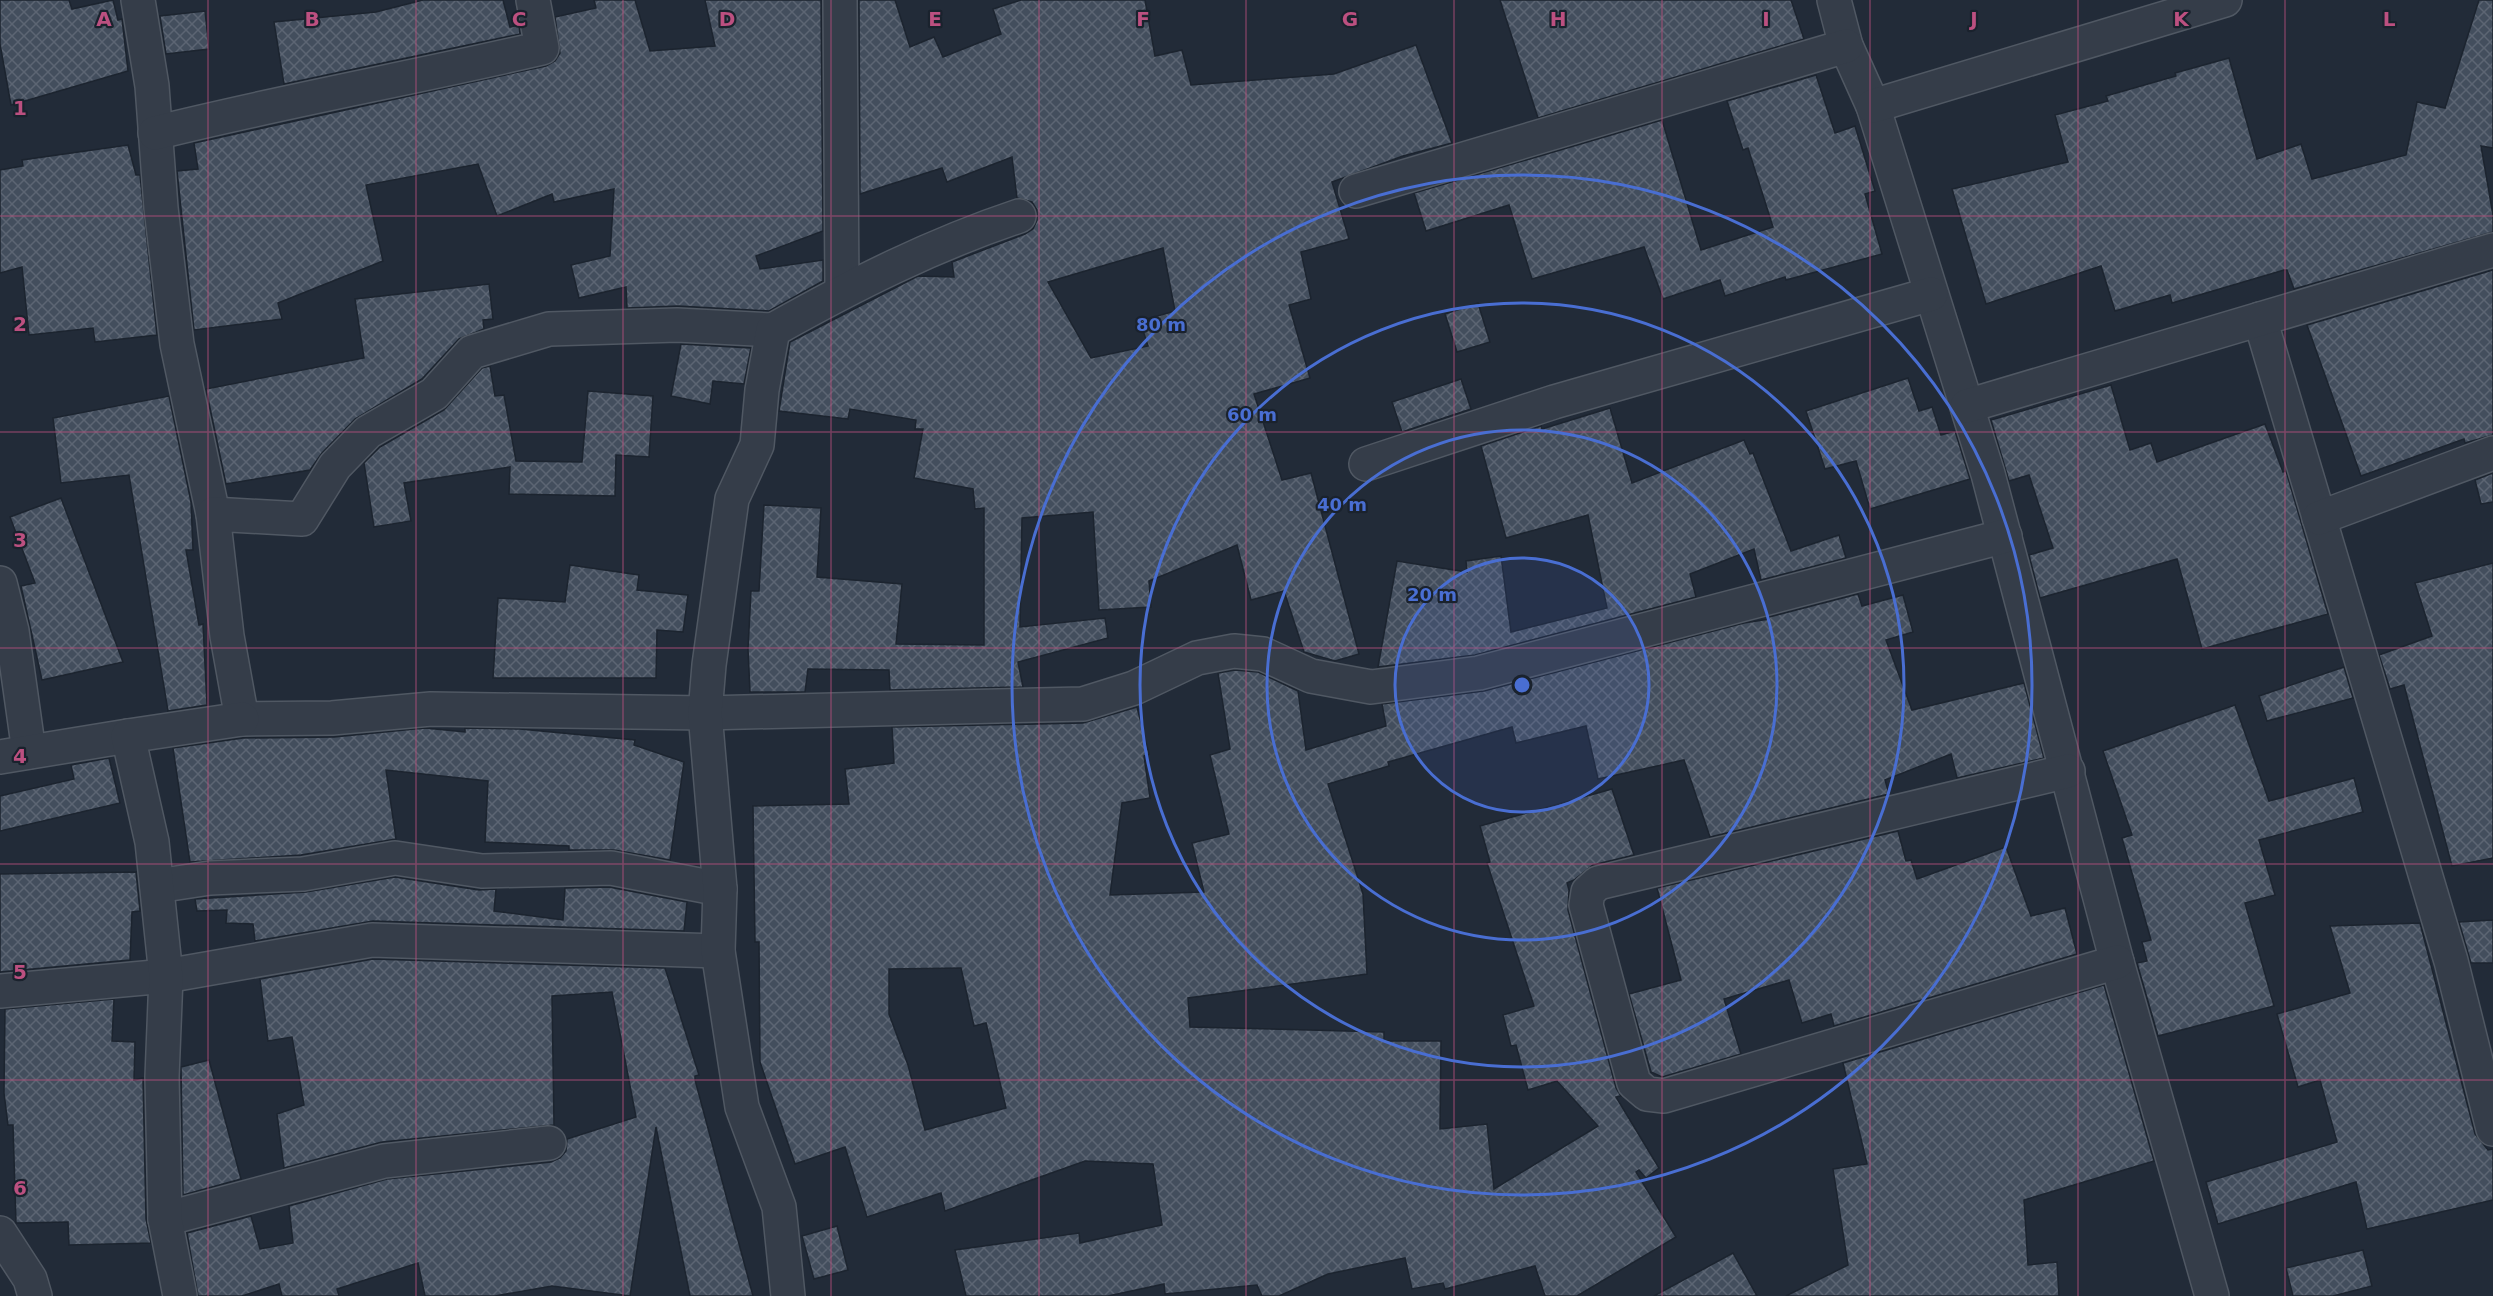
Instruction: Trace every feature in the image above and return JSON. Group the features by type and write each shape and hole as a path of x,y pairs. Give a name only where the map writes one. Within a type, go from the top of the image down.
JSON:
{"street":[{"path":"138,0 152,86 160,208 177,344 213,514 227,636 242,719"},
{"path":"155,133 244,111 542,48 533,0"},
{"path":"840,0 842,291"},
{"path":"1834,0 1846,46 1872,106 1967,406 2005,536 2117,962 2212,1296"},
{"path":"1872,106 2225,0"},
{"path":"1356,191 1846,46"},
{"path":"213,514 302,519 335,466 368,432 434,394 471,352 549,329 677,325 773,330 842,291 964,234 1019,216"},
{"path":"1967,406 2493,250"},
{"path":"1366,464 1554,402 1931,294"},
{"path":"2260,320 2451,962 2493,1129"},
{"path":"773,330 762,390 757,445 732,499 709,665 705,713 720,889 718,951 742,1107 779,1207 788,1296"},
{"path":"2319,518 2493,453"},
{"path":"0,584 12,632 15,754 242,719 332,718 431,709 705,713 1083,704 1134,688 1197,658 1234,651 1263,654 1311,676 1371,687 1479,673 2005,536"},
{"path":"128,736 152,842 166,976 162,1077 165,1219 173,1294"},
{"path":"2068,771 1598,883 1588,892 1586,905 1634,1083 1647,1094 1664,1096 2117,962"},
{"path":"157,886 210,878 303,874 394,858 482,871 611,868 720,889"},
{"path":"0,991 166,976 372,940 718,951"},
{"path":"165,1219 384,1161 549,1143"},
{"path":"0,1233 30,1279 35,1296"}],"building":[{"path":"0,0 69,0 72,9 113,0 118,20 122,19 128,71 11,105 0,44"},
{"path":"423,0 503,0 510,27 519,25 520,34 284,84 274,22 376,12"},
{"path":"594,0 635,0 650,51 715,46 705,0 821,0 823,231 756,256 760,269 823,260 823,281 769,311 678,306 627,308 626,287 579,298 571,265 610,256 614,189 554,202 552,194 497,216 478,164 366,185 383,261 278,303 282,319 194,330 177,171 198,169 194,143 546,66 555,61 560,53 555,17 596,8"},
{"path":"859,0 895,0 910,47 934,37 943,57 1001,34 993,9 1021,0 1145,0 1155,56 1182,50 1191,85 1334,74 1416,45 1452,143 1403,156 1332,182 1349,239 1301,252 1311,299 1289,305 1310,378 1254,394 1282,480 1311,473 1359,654 1335,661 1304,652 1284,591 1251,600 1237,545 1149,581 1151,607 1099,610 1093,512 1022,518 1020,627 1105,618 1108,638 1018,662 1023,687 890,690 889,670 808,669 805,692 750,692 748,649 751,591 759,591 764,505 821,508 817,577 902,584 896,644 984,645 984,508 975,509 973,489 914,478 923,429 915,429 916,420 850,409 848,419 779,411 790,342 918,276 954,277 952,262 1025,234 1033,229 1037,220 1037,210 1032,202 1017,198 1012,157 947,182 942,168 860,194","holes":["1163,248 1175,311 1140,321 1148,346 1091,358 1048,282"]},
{"path":"1500,0 1791,0 1804,39 1538,118"},
{"path":"2479,0 2493,0 2493,148 2481,146 2493,215 2493,232 2294,289 2287,270 2284,270 2172,303 2170,295 2115,311 2101,266 1986,304 1952,189 2068,162 2055,115 2108,101 2106,96 2229,58 2257,159 2301,144 2312,179 2406,155 2417,102 2445,108"},
{"path":"205,11 209,49 166,54 160,16"},
{"path":"1816,75 1835,133 1855,126 1875,191 1865,194 1882,254 1786,280 1785,277 1725,296 1720,280 1663,299 1644,247 1532,279 1509,205 1426,231 1414,193 1662,120 1701,250 1773,227 1748,148 1743,150 1727,101"},
{"path":"128,145 136,175 140,175 157,335 95,342 93,328 29,335 22,267 0,273 0,170 23,166 22,160"},
{"path":"2493,270 2493,435 2465,443 2464,439 2361,476 2307,325"},
{"path":"489,284 493,319 483,320 484,329 459,339 422,379 355,419 322,453 310,470 226,484 206,389 364,358 355,299"},
{"path":"1478,303 1490,342 1457,352 1445,314"},
{"path":"681,344 751,348 744,384 713,381 710,404 671,396"},
{"path":"490,366 495,396 504,395 516,461 582,462 588,391 653,396 649,457 616,455 615,496 509,494 510,467 404,483 411,521 374,527 364,463 380,447 444,410 482,368"},
{"path":"1908,378 1919,411 1932,407 1941,435 1955,431 1970,479 1870,509 1856,461 1825,469 1806,411"},
{"path":"1461,379 1471,409 1402,432 1392,402"},
{"path":"2111,385 2130,450 2151,443 2157,462 2265,424 2283,472 2286,471 2328,614 2202,649 2177,559 2040,598 2029,555 2053,548 2029,475 2009,481 1991,420"},
{"path":"169,396 191,502 193,550 186,550 199,625 203,624 207,705 168,711 129,475 61,483 53,418"},
{"path":"1610,408 1632,483 1744,440 1750,454 1753,453 1791,551 1839,535 1846,558 1761,580 1754,549 1690,574 1696,597 1475,655 1378,667 1397,561 1467,572 1466,561 1501,556 1511,632 1607,608 1588,515 1506,538 1481,446 1541,426 1542,429"},
{"path":"2493,473 2493,502 2481,504 2475,480"},
{"path":"61,498 123,662 42,680 21,586 35,583 10,517"},
{"path":"2493,563 2493,858 2452,866 2404,685 2390,689 2379,655 2432,636 2415,583"},
{"path":"570,565 639,575 637,590 688,595 683,632 657,630 656,678 493,678 498,598 565,602"},
{"path":"1858,594 1862,606 1903,595 1913,632 1886,640 1912,710 2024,683 2044,758 1957,778 1951,754 1885,780 1889,794 1710,837 1684,760 1598,779 1586,726 1516,743 1512,727 1388,762 1389,766 1328,784 1363,894 1367,974 1188,998 1190,1027 1384,1032 1384,1041 1441,1041 1440,1129 1487,1124 1494,1189 1598,1126 1557,1081 1528,1090 1516,1045 1511,1046 1503,1015 1534,1006 1487,863 1490,862 1480,826 1612,789 1634,855 1593,865 1567,883 1568,910 1616,1088 1621,1096 1616,1097 1659,1168 1646,1178 1639,1170 1636,1172 1676,1237 1577,1296 1545,1296 1535,1266 1445,1289 1443,1283 1412,1289 1405,1258 1328,1274 1279,1296 1262,1296 1257,1285 1165,1294 1164,1284 1108,1296 966,1296 955,1250 1079,1233 1080,1243 1162,1225 1153,1164 1085,1161 945,1211 941,1193 867,1217 845,1147 795,1164 760,1062 759,942 755,942 753,806 849,804 845,769 894,763 892,727 1083,723 1137,707 1149,754 1144,756 1150,798 1122,803 1110,895 1204,892 1192,843 1229,834 1210,755 1230,749 1218,673 1235,670 1258,672 1298,691 1306,750 1386,726 1382,704 1484,691 1744,623 1769,619 1769,617","holes":["961,968 974,1026 986,1023 1006,1108 925,1130 908,1065 889,1014 889,969"]},
{"path":"2344,667 2353,698 2267,721 2259,696"},
{"path":"2235,705 2269,801 2354,778 2363,812 2259,840 2275,895 2245,903 2274,1006 2158,1036 2137,963 2147,961 2142,942 2151,940 2122,838 2132,835 2103,751"},
{"path":"425,728 465,732 465,728 520,729 635,740 634,745 684,762 670,860 614,850 569,850 569,846 485,842 488,781 386,770 396,839 301,855 190,862 173,748 243,738 334,737"},
{"path":"109,758 120,803 0,831 0,796 74,779 71,765"},
{"path":"1898,831 1906,861 1911,860 1917,879 2006,847 2031,916 2065,908 2077,954 1834,1026 1831,1014 1802,1023 1789,980 1724,999 1741,1054 1662,1077 1651,1072 1629,994 1681,980 1657,888"},
{"path":"136,872 140,911 132,912 130,960 0,972 0,874"},
{"path":"395,877 479,890 496,889 494,911 563,920 565,888 609,887 687,902 684,931 373,921 255,941 253,924 226,923 227,910 197,911 195,899 306,892"},
{"path":"2493,920 2493,963 2471,963 2459,922"},
{"path":"2420,923 2475,1134 2488,1150 2493,1149 2493,1200 2367,1229 2356,1182 2218,1224 2206,1182 2337,1142 2320,1080 2298,1087 2277,1014 2350,993 2330,926"},
{"path":"373,959 665,968 699,1075 695,1076 695,1080 753,1296 690,1296 656,1127 630,1296 552,1286 495,1296 425,1296 418,1263 337,1289 339,1296 282,1296 279,1284 242,1296 198,1296 187,1233 251,1216 260,1249 293,1243 289,1206 387,1179 551,1162 560,1158 566,1151 567,1139 636,1117 612,992 552,996 554,1125 382,1142 284,1168 277,1114 304,1105 292,1037 268,1041 260,979"},
{"path":"2104,985 2154,1161 2024,1200 2028,1265 2057,1262 2059,1296 1786,1296 1848,1265 1833,1169 1867,1164 1843,1063"},
{"path":"114,999 112,1041 135,1042 134,1080 143,1078 146,1219 151,1243 69,1245 68,1222 16,1223 13,1125 8,1125 4,1093 5,1009"},
{"path":"209,1060 241,1179 183,1195 181,1067"},
{"path":"837,1226 848,1270 814,1279 802,1236"},
{"path":"2363,1250 2372,1286 2333,1296 2293,1296 2286,1268"},
{"path":"1733,1253 1757,1296 1654,1296"}]}
